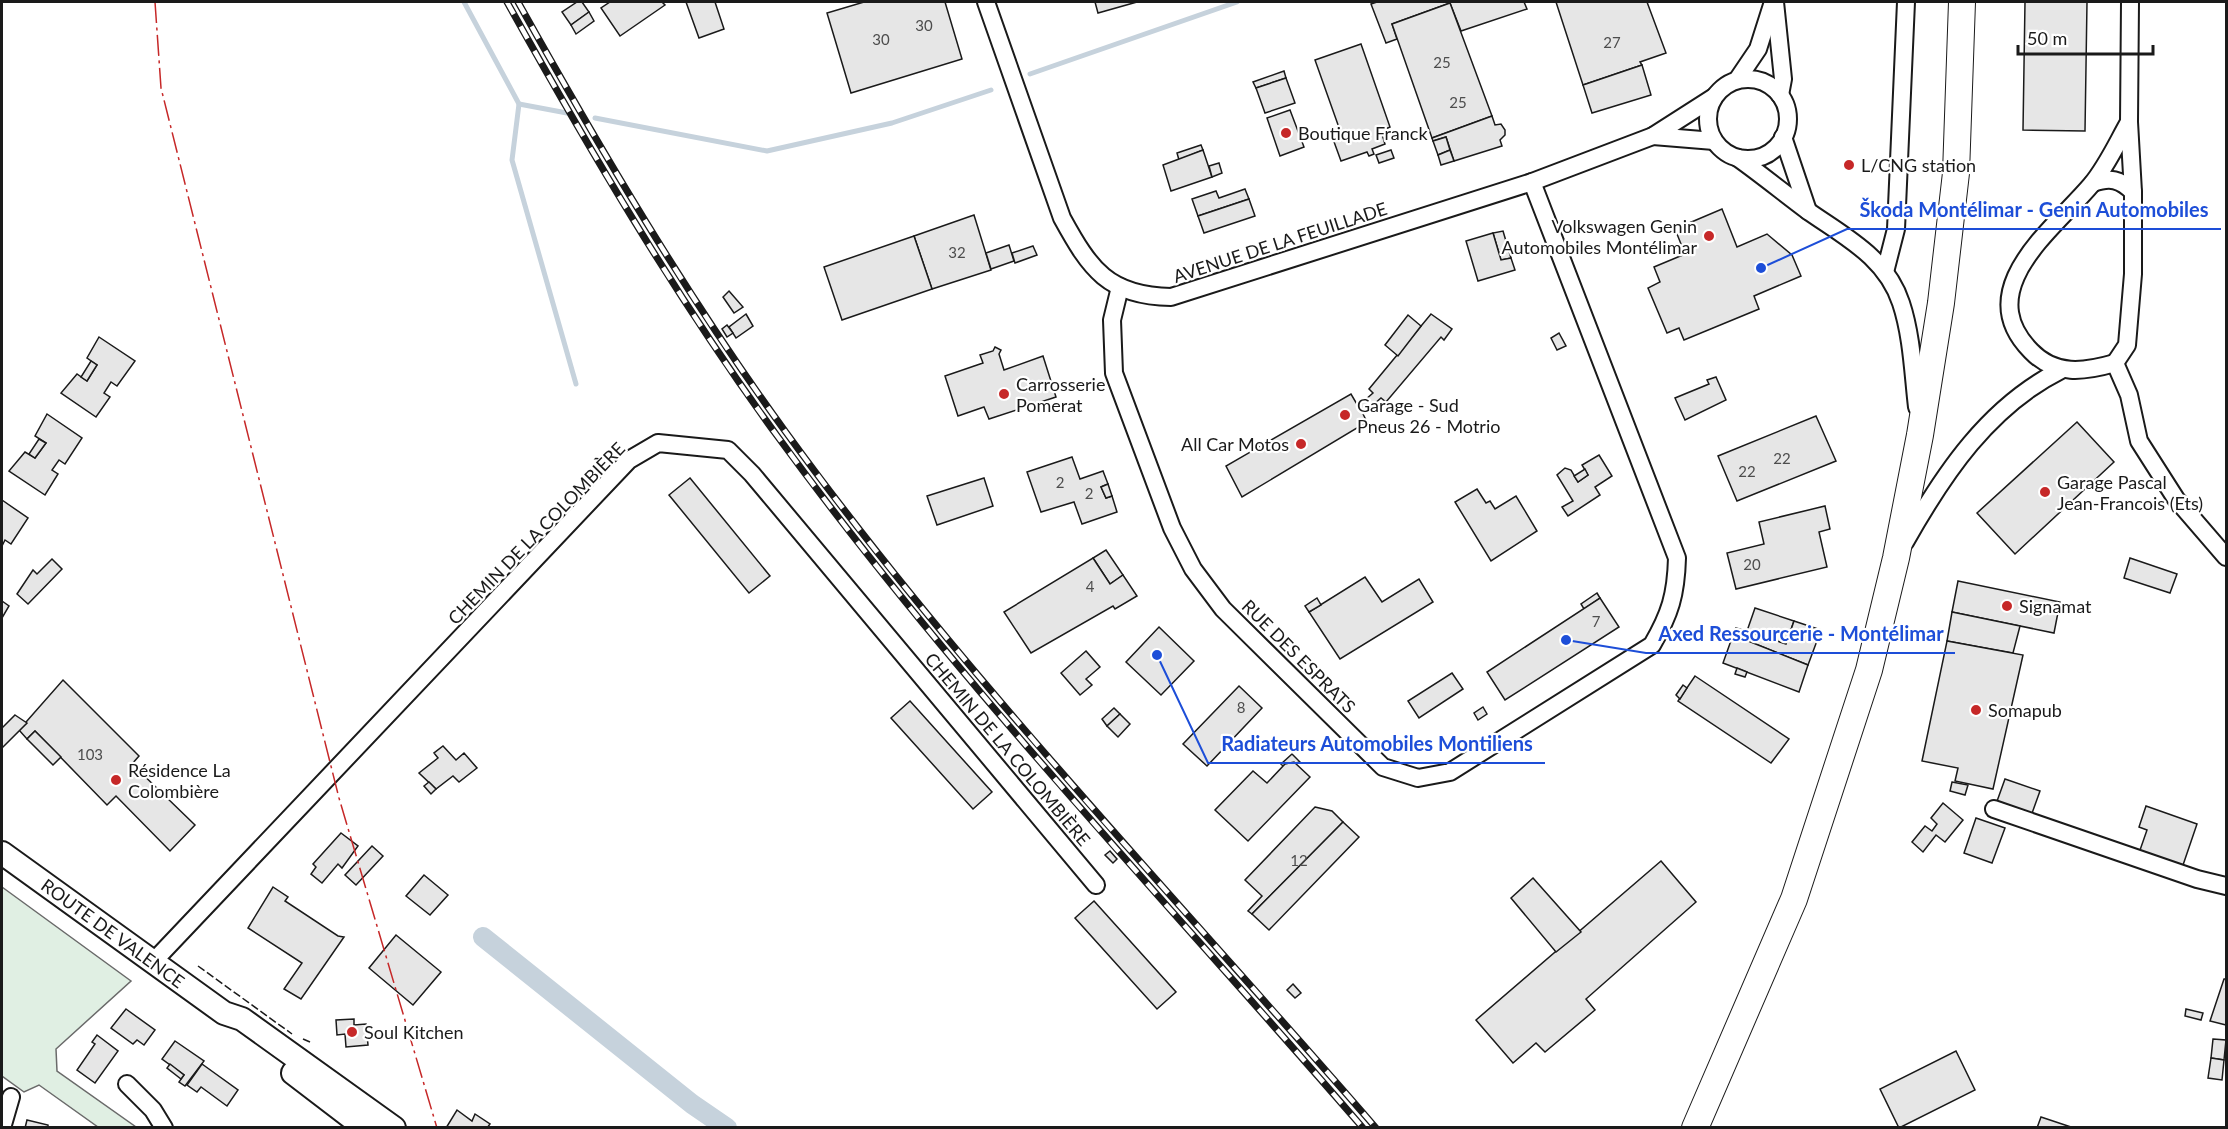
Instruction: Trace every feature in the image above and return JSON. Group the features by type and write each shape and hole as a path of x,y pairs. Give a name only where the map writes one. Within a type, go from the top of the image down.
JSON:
{"main road":[{"path":"1695,1128 1794,899 1869,670 1896,558 1920,435 1941,303 1956,173 1962,2"},
{"name":"ROUTE DE VALENCE","path":"2,852 224,1013 242,1019 394,1128"},
{"name":"ROUTE DE VALENCE","path":"224,1013 236,1029 365,1128"}],"street":[{"name":"AVENUE DE LA FEUILLADE","path":"986,2 1062,218 1080,252 1096,273 1144,297 1171,297 1532,182 1653,136 1714,97"},
{"path":"1737,80 1758,49 1774,2"},
{"path":"1738,158 1760,157 1769,152 1783,137 1788,115 1780,95 1782,79 1774,2"},
{"path":"1886,272 1896,230 1906,2"},
{"path":"2129,122 2093,183 2031,248 2019,266 2012,285 2010,303 2012,319 2022,342 2038,359 2061,369 2083,371 2115,363 2127,345 2133,274 2133,192 2129,122 2130,2"},
{"path":"1780,95 1761,81 1737,80 1728,84 1714,97 1708,119 1714,141 1808,211 1869,252 1886,272 1900,300 1908,327 1920,435"},
{"name":"AVENUE DE LA FEUILLADE","path":"1653,136 1714,141"},
{"path":"1783,137 1808,211"},
{"path":"2093,183 2103,180 2119,180 2133,192"},
{"name":"RUE DES ESPRATS","path":"1120,287 1112,320 1114,373 1172,528 1206,589 1223,609 1383,766 1418,778 1450,772 1652,645 1667,620 1676,591 1677,558 1532,182"},
{"path":"2115,363 2129,395 2139,441 2161,478 2226,558"},
{"path":"1896,558 1937,485 1968,445 2016,398 2061,369"},
{"name":"CHEMIN DE LA COLOMBIÈRE","path":"153,962 629,460 658,443 728,450 753,474 1096,885"},
{"path":"1994,809 2186,875 2226,886"},
{"path":"127,1084 153,1110 164,1128"},
{"path":"2,1128 11,1097"}],"green space":[{"path":"2,887 131,981 56,1049 57,1071 136,1127 98,1127 39,1085 24,1092 2,1076"}],"building":[{"path":"577,2 582,2 589,12 571,25 562,12"},
{"path":"610,2 662,2 665,5 620,36 601,8"},
{"path":"686,2 715,2 724,29 699,38"},
{"path":"864,2 945,2 962,59 851,93 827,13"},
{"path":"1095,2 1137,2 1098,13"},
{"path":"1377,2 1524,2 1527,9 1461,31 1450,3 1392,24 1397,39 1386,43 1371,4"},
{"path":"1556,2 1647,2 1666,53 1640,62 1642,65 1583,85"},
{"path":"2025,2 2087,2 2085,131 2023,130"},
{"path":"1450,3 1492,116 1432,138 1392,24"},
{"path":"589,12 594,21 576,34 571,25"},
{"path":"1361,44 1390,127 1381,131 1385,144 1372,149 1374,154 1369,156 1367,152 1341,161 1333,139 1342,136 1315,60"},
{"path":"1642,65 1651,95 1592,113 1583,85"},
{"path":"1284,71 1286,78 1256,88 1253,82"},
{"path":"1286,78 1295,103 1265,113 1256,88"},
{"path":"1290,110 1304,147 1280,156 1267,118"},
{"path":"1492,116 1495,125 1501,124 1505,130 1505,135 1500,140 1502,146 1454,161 1446,137 1433,141 1432,138"},
{"path":"1446,137 1450,150 1438,155 1433,141"},
{"path":"1201,145 1203,150 1179,160 1177,153"},
{"path":"1203,150 1212,177 1171,191 1163,165"},
{"path":"1391,150 1394,158 1379,163 1376,155"},
{"path":"1450,150 1454,161 1441,165 1438,155"},
{"path":"1219,163 1222,173 1212,177 1209,166"},
{"path":"1245,189 1249,199 1198,216 1192,199 1216,191 1219,198"},
{"path":"1249,199 1255,216 1204,233 1198,216"},
{"path":"1722,209 1737,247 1767,234 1792,255 1801,276 1754,296 1759,309 1684,340 1679,328 1667,333 1648,288 1660,282 1654,267 1685,254 1675,229"},
{"path":"974,215 991,270 932,289 914,236"},
{"path":"1503,231 1511,258 1501,260 1493,233"},
{"path":"1493,233 1501,260 1511,258 1515,270 1478,281 1466,241"},
{"path":"914,236 932,289 842,320 824,267"},
{"path":"1009,245 1014,261 991,269 986,253"},
{"path":"1033,246 1037,255 1015,263 1012,253"},
{"path":"729,291 743,307 734,313 723,297"},
{"path":"746,314 753,326 736,338 729,327"},
{"path":"1431,314 1452,329 1444,340 1441,337 1386,402 1381,398 1363,414 1367,422 1242,497 1226,466 1351,394 1358,406 1373,393 1369,389"},
{"path":"1408,315 1421,326 1398,356 1385,345"},
{"path":"727,325 733,333 727,337 722,329"},
{"path":"1559,333 1566,346 1557,350 1551,338"},
{"path":"99,337 135,361 117,386 111,382 104,393 110,397 96,417 61,393 77,374 87,381 97,365 87,358"},
{"path":"995,347 1001,350 999,354 1004,370 1043,356 1056,397 989,419 984,407 958,416 945,376 983,363 980,355 993,351"},
{"path":"91,361 97,365 87,381 81,377"},
{"path":"1716,377 1726,400 1685,420 1675,398 1709,384 1707,380"},
{"path":"47,414 82,438 65,464 59,460 52,470 58,474 45,495 9,471 25,452 35,458 46,443 35,436"},
{"path":"1816,416 1836,461 1737,501 1718,456"},
{"path":"2077,422 2114,462 2015,554 1977,513"},
{"path":"39,439 46,443 35,458 29,454"},
{"path":"1599,455 1612,476 1595,487 1600,495 1568,516 1562,507 1573,501 1557,475 1565,468 1571,470 1578,482 1588,475 1582,465"},
{"path":"1072,457 1080,479 1103,471 1108,484 1101,487 1106,498 1112,496 1117,512 1082,524 1074,502 1041,512 1027,472"},
{"path":"1585,469 1588,475 1578,482 1574,476"},
{"path":"690,478 770,576 749,593 669,495"},
{"path":"984,478 993,506 937,525 927,496"},
{"path":"1108,484 1112,496 1106,498 1101,487"},
{"path":"1477,489 1486,503 1490,501 1495,509 1516,496 1537,531 1491,561 1455,502"},
{"path":"2,500 28,518 11,544 5,540 2,546"},
{"path":"1825,506 1830,529 1819,532 1827,567 1736,589 1727,553 1764,544 1759,522"},
{"path":"1106,550 1123,575 1110,584 1093,558"},
{"path":"1093,558 1110,584 1123,575 1137,596 1115,609 1113,606 1031,653 1004,612"},
{"path":"2130,558 2177,574 2170,593 2124,578"},
{"path":"52,559 62,569 28,604 17,594 33,570 37,574"},
{"path":"1365,577 1382,602 1419,579 1433,602 1340,659 1309,612"},
{"path":"1958,581 2060,602 2054,633 1952,612"},
{"path":"1597,593 1600,598 1584,609 1581,604"},
{"path":"1317,598 1321,605 1309,612 1305,606"},
{"path":"1600,598 1619,627 1505,700 1487,672"},
{"path":"2,601 9,606 2,618"},
{"path":"1755,608 1794,621 1786,644 1747,631"},
{"path":"1952,612 2020,626 2013,653 1947,641"},
{"path":"1794,621 1821,630 1808,665 1733,635 1736,628 1786,644"},
{"path":"1159,627 1194,661 1161,695 1126,662"},
{"path":"1733,635 1808,665 1799,692 1723,663"},
{"path":"1947,641 2023,655 1993,789 1955,781 1958,768 1922,761"},
{"path":"1086,651 1100,667 1086,679 1092,685 1080,695 1061,673"},
{"path":"1737,668 1747,672 1745,677 1735,674"},
{"path":"1452,673 1463,689 1419,718 1408,701"},
{"path":"1695,676 1789,739 1771,763 1678,701"},
{"name":"Résidence La Colombière","path":"63,680 139,756 132,764 195,825 170,851 116,796 107,805 35,731 27,739 19,730"},
{"path":"1683,685 1687,688 1680,699 1676,695"},
{"path":"1239,686 1262,708 1207,766 1183,744"},
{"path":"910,701 992,792 973,809 891,718"},
{"path":"1483,707 1487,714 1478,720 1474,713"},
{"path":"1114,708 1120,714 1107,726 1102,719"},
{"path":"1120,714 1130,724 1118,737 1107,726"},
{"path":"15,715 27,723 2,748 2,728"},
{"path":"35,731 61,757 53,765 27,739"},
{"path":"443,746 456,760 464,753 477,768 459,782 453,776 436,789 419,773 438,758 434,753"},
{"path":"1292,754 1300,762 1283,766 1281,764"},
{"path":"1294,762 1310,777 1248,841 1215,810 1253,771 1267,783 1285,764"},
{"path":"2005,779 2040,791 2031,816 1996,804"},
{"path":"429,782 436,789 431,794 424,786"},
{"path":"1952,782 1968,785 1965,795 1950,791"},
{"path":"1943,803 1963,820 1945,842 1936,835 1923,852 1912,842 1925,826 1932,831 1937,824 1931,818"},
{"path":"2146,806 2197,824 2182,868 2139,853 2147,830 2139,827"},
{"path":"1315,807 1332,811 1343,822 1252,914 1248,911 1262,896 1245,880"},
{"path":"1976,818 2005,828 1992,863 1964,853"},
{"path":"1343,822 1359,837 1269,930 1252,914"},
{"path":"341,833 358,846 342,868 338,864 322,883 311,874 316,867 313,864"},
{"path":"372,846 383,856 356,885 345,875"},
{"path":"1110,851 1117,859 1113,863 1105,855"},
{"path":"1661,861 1696,902 1586,999 1595,1010 1545,1052 1536,1043 1513,1063 1476,1020"},
{"path":"424,875 448,895 430,915 406,896"},
{"path":"1533,878 1581,932 1556,952 1511,898"},
{"path":"273,887 288,897 285,901 338,936 344,937 301,999 284,989 302,963 248,928"},
{"path":"1094,901 1176,992 1157,1009 1075,918"},
{"path":"396,935 441,972 413,1005 369,968"},
{"path":"2224,979 2226,979 2226,1025 2210,1021"},
{"path":"1293,984 1301,993 1295,998 1287,990"},
{"path":"126,1009 155,1030 144,1045 137,1040 133,1044 111,1028"},
{"path":"2186,1009 2203,1013 2201,1020 2185,1016"},
{"path":"354,1019 354,1025 366,1024 368,1045 346,1047 345,1034 337,1035 336,1020"},
{"path":"97,1035 118,1051 95,1083 77,1070 95,1044 92,1042"},
{"path":"2213,1039 2226,1040 2224,1060 2211,1058"},
{"path":"175,1041 204,1061 185,1086 179,1082 184,1075 162,1059"},
{"path":"1956,1051 1975,1090 1899,1128 1880,1089"},
{"path":"2211,1058 2224,1060 2222,1080 2208,1078"},
{"path":"170,1064 184,1075 181,1079 167,1068"},
{"path":"202,1064 238,1090 227,1106 201,1087 197,1092 187,1085"},
{"path":"457,1110 472,1121 475,1114 490,1124 487,1128 446,1128"},
{"path":"2041,1117 2074,1128 2037,1128"},
{"path":"27,1120 48,1125 48,1128 25,1128"}],"waterway":[{"path":"464,2 519,104 512,160 576,384"},
{"path":"1030,74 1237,2"},
{"path":"595,118 767,151 892,123 991,90"},
{"path":"519,104 567,113"},
{"path":"483,937 692,1104 727,1128"}],"railway":[{"path":"507,2 603,169 670,278 741,385 846,527 989,703 1363,1128"},
{"path":"518,2 612,166 713,327 748,380 854,522 998,699 1376,1128"}],"fence":[{"path":"198,966 292,1034"},
{"path":"303,1039 310,1042"}],"power":[{"path":"155,2 161,88 339,798 437,1128"}],"place":[{"name":"Boutique Franck","path":"1286,133"},
{"name":"L/CNG station","path":"1849,165"},
{"name":"Volkswagen Genin Automobiles Montélimar","path":"1709,236"},
{"name":"Škoda Montélimar - Genin Automobiles","path":"1761,268"},
{"name":"Carrosserie Pomerat","path":"1004,394"},
{"name":"Garage - Sud Pneus 26 - Motrio","path":"1345,415"},
{"name":"All Car Motos","path":"1301,444"},
{"name":"Garage Pascal Jean-Francois (Ets)","path":"2045,492"},
{"name":"Signamat","path":"2007,606"},
{"name":"Axed Ressourcerie - Montélimar","path":"1566,640"},
{"name":"Radiateurs Automobiles Montiliens","path":"1157,655"},
{"name":"Somapub","path":"1976,710"},
{"name":"Résidence La Colombière","path":"116,780"},
{"name":"Soul Kitchen","path":"352,1032"}]}
